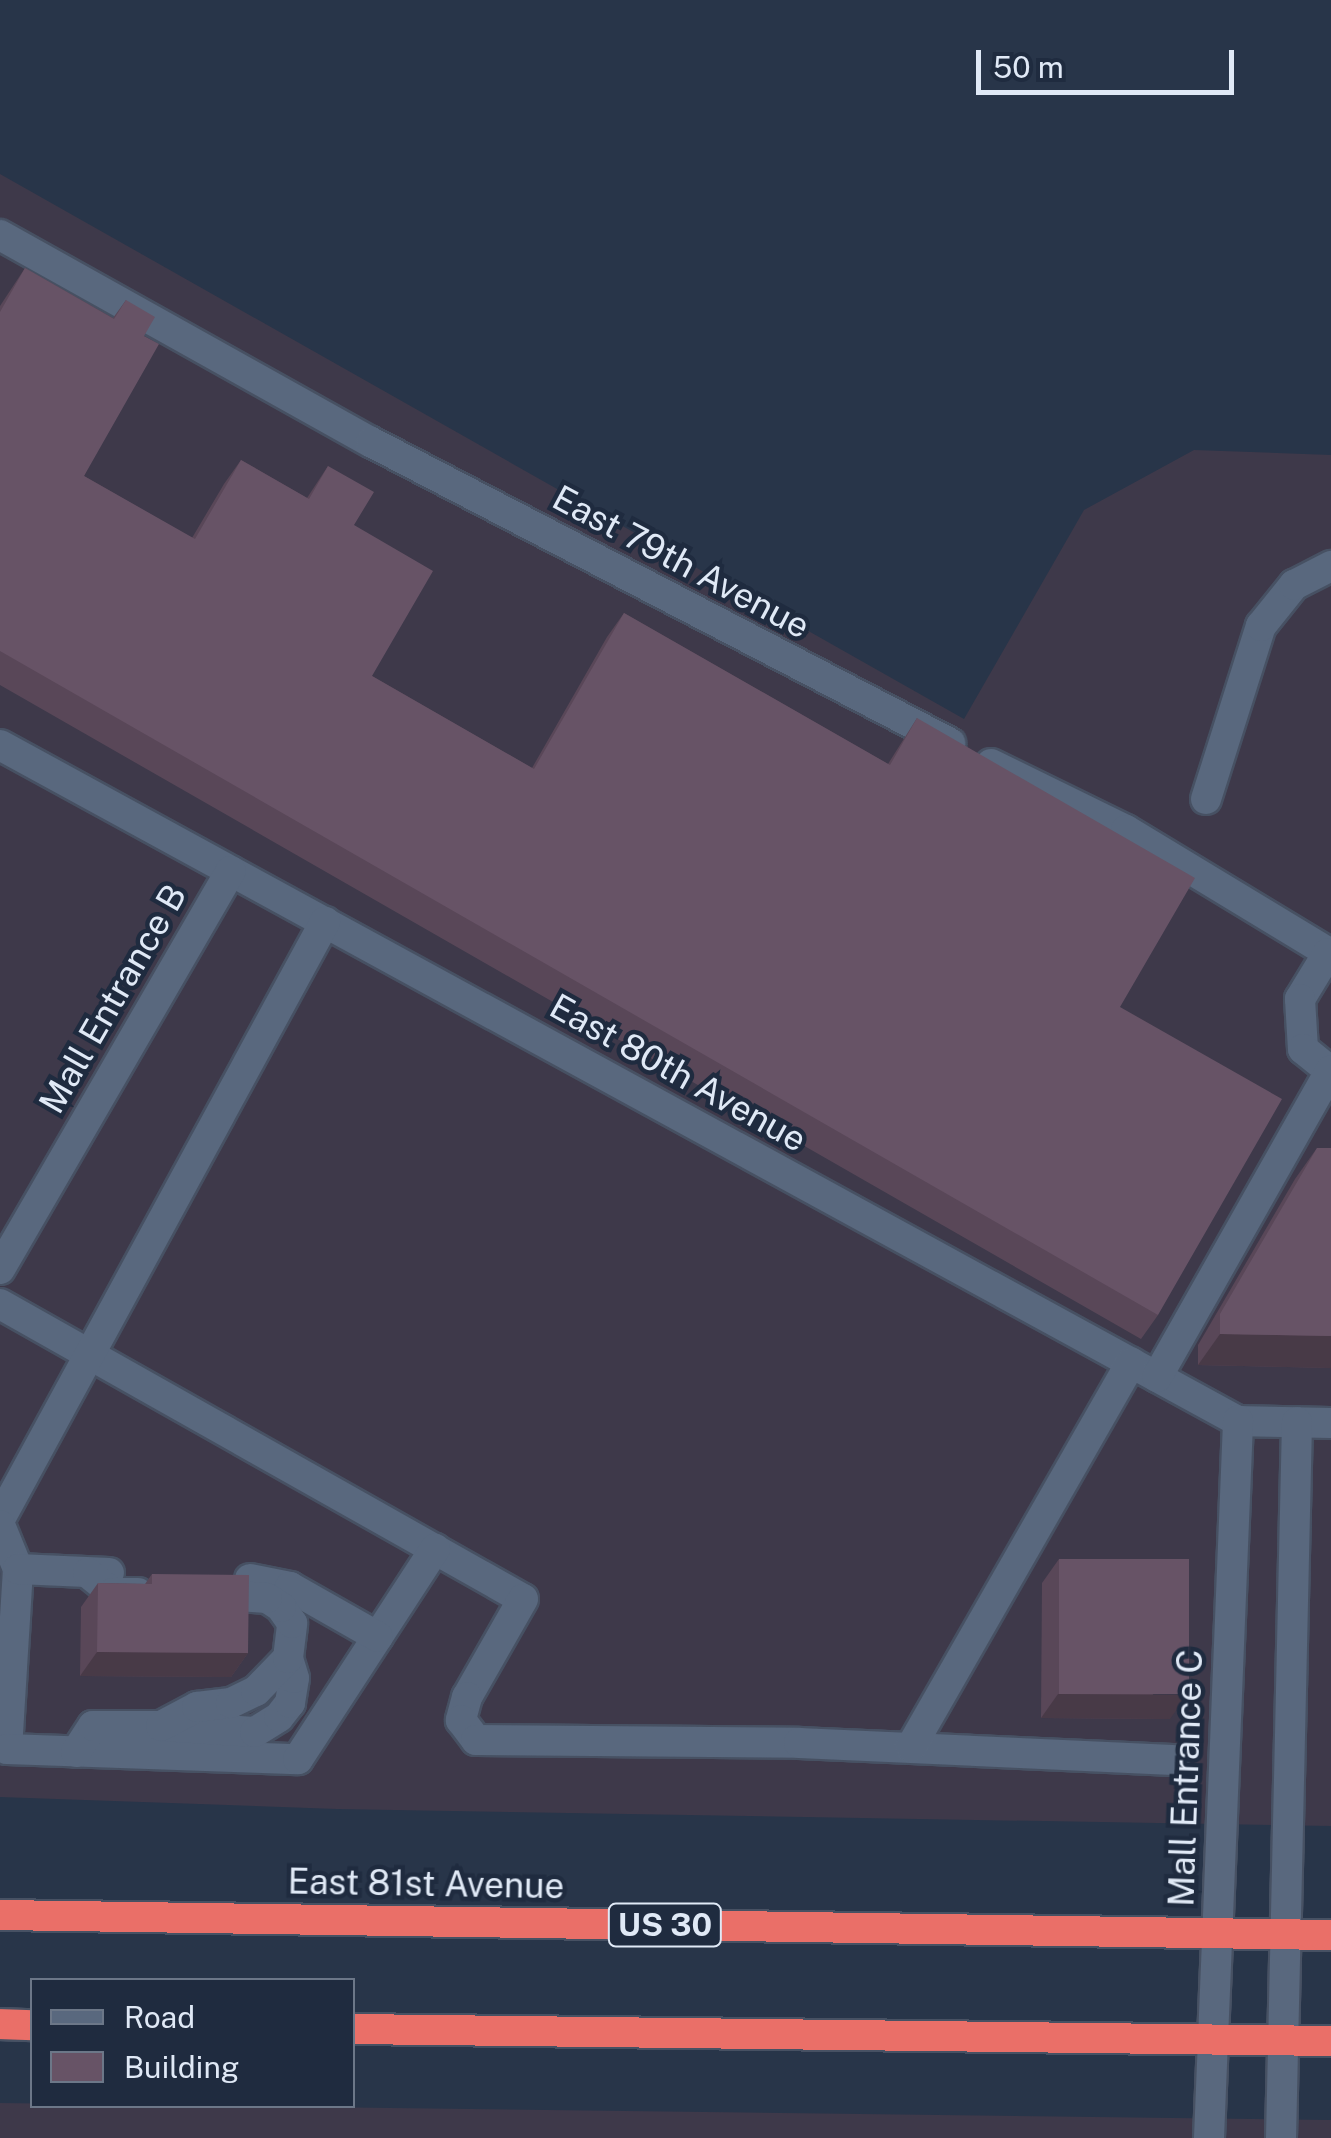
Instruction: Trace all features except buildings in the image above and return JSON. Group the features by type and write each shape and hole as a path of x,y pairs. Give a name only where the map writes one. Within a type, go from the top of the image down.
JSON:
{"highway":[{"name":"East 81st Avenue","path":"0,1915 1331,1935"},
{"path":"0,2024 30,2024"},
{"path":"355,2029 1331,2041"}],"lane":[{"name":"East 79th Avenue","path":"0,235 370,442 927,732 1126,830 1330,953 1300,999 1302,1048 1330,1072"},
{"path":"1206,798 1261,626 1294,585 1331,566"},
{"name":"East 80th Avenue","path":"0,745 1238,1421 1331,1422"},
{"name":"Mall Entrance B","path":"0,1269 230,871"},
{"path":"324,922 0,1522 18,1568 7,1749 298,1759 435,1549"},
{"path":"911,1747 1330,1072"},
{"path":"0,1304 523,1600 467,1697 461,1720 476,1740 911,1747 1173,1760"},
{"name":"Mall Entrance C","path":"1209,2138 1238,1421"},
{"path":"1281,2138 1297,1422"},
{"path":"18,1568 256,1579 290,1588 378,1636"},
{"path":"76,1752 93,1726 161,1726 197,1707 231,1703 256,1691 288,1658 292,1623 268,1598 113,1592 88,1572"}],"shaded area":[{"path":"0,174 964,719 1084,510 1194,450 1331,455 1331,1826 337,1809 0,1797"},
{"path":"0,2103 30,2103 30,2108 355,2108 1331,2120 1331,2138 0,2138"}]}
